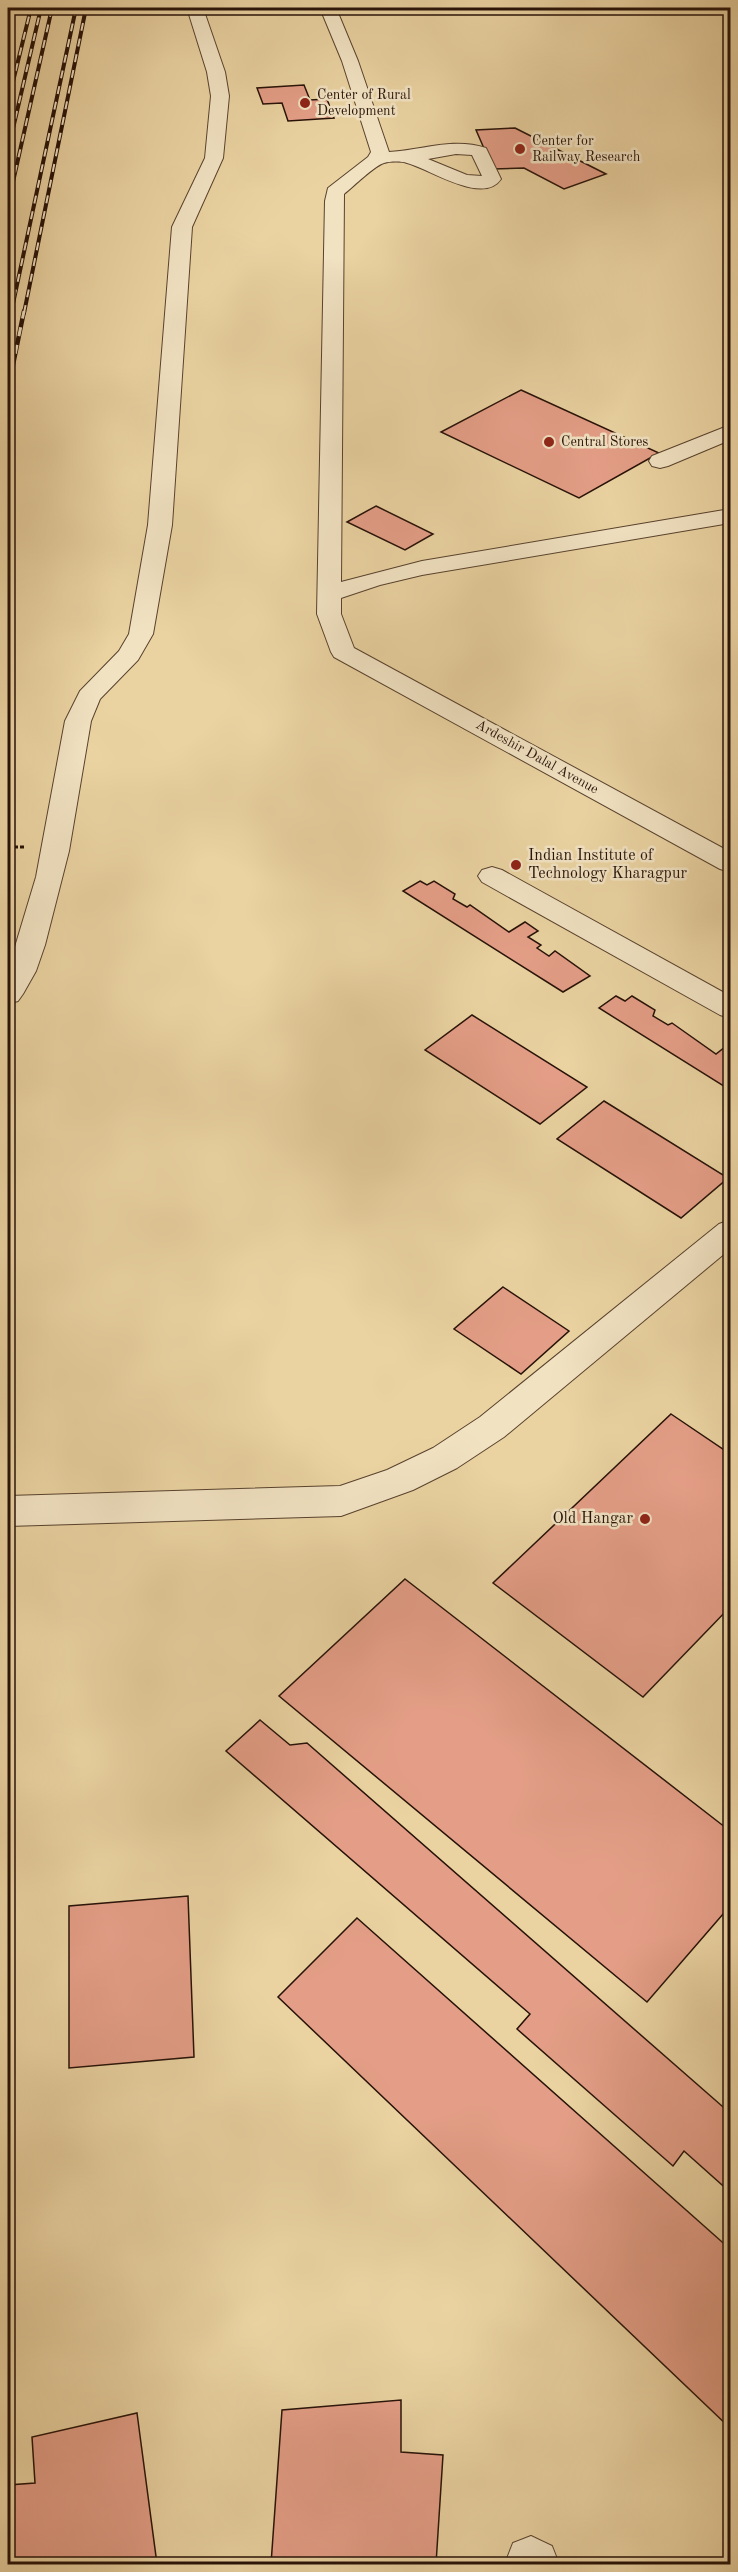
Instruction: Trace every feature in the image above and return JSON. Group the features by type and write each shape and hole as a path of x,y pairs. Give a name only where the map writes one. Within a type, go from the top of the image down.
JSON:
{"street":[{"path":"8,994 15,985 32,943 45,899 78,721 89,696 129,655 141,634 160,525 182,227 214,158 220,96 216,72 195,8"},
{"path":"328,8 350,61 380,152 377,158 335,192 329,594 373,579 422,568 730,516"},
{"path":"377,158 408,156"},
{"path":"660,461 730,432"},
{"name":"Ardeshir Dalal Avenue","path":"329,594 329,614 344,652 730,862"},
{"path":"492,876 730,1008"},
{"path":"8,1512 341,1501 400,1480 445,1458 492,1427 730,1232"}],"building":[{"name":"Center of Rural Development","path":"304,85 310,100 327,99 334,118 288,121 282,103 263,104 257,88"},
{"name":"Center for Railway Research","path":"515,128 606,174 564,189 524,168 493,169 476,130"},
{"name":"Central Stores","path":"521,390 659,453 579,498 441,432"},
{"path":"376,506 433,534 405,550 347,522"},
{"path":"420,881 427,885 434,881 455,894 453,899 467,907 470,905 509,932 525,922 538,931 528,937 541,945 537,948 549,956 555,951 590,976 563,992 403,891"},
{"path":"616,996 625,1001 632,996 655,1010 653,1016 668,1025 672,1023 716,1054 730,1043 730,1090 599,1008"},
{"path":"472,1015 587,1087 540,1124 425,1050"},
{"path":"604,1101 728,1178 681,1218 557,1139"},
{"path":"503,1287 569,1331 521,1374 454,1329"},
{"name":"Old Hangar","path":"671,1414 730,1454 730,1607 643,1697 493,1583"},
{"path":"405,1579 730,1831 730,1906 647,2002 279,1696"},
{"path":"260,1720 290,1745 307,1743 730,2113 730,2192 684,2151 673,2166 517,2029 530,2014 226,1751"},
{"path":"188,1896 194,2057 69,2068 69,1906"},
{"path":"357,1918 730,2249 730,2428 278,1997"},
{"path":"401,2400 401,2452 443,2455 436,2564 271,2564 282,2410"},
{"path":"137,2413 157,2564 8,2564 8,2485 35,2483 32,2437"}],"railway":[{"path":"8,102 31,8"},
{"path":"8,150 41,8"},
{"path":"8,204 52,8"},
{"path":"11,313 76,8"},
{"path":"24,313 86,8"},
{"path":"8,329 12,311"},
{"path":"8,389 24,311"}],"place":[{"name":"Center of Rural Development","path":"305,103"},
{"name":"Center for Railway Research","path":"520,149"},
{"name":"Central Stores","path":"549,442"},
{"name":"Indian Institute of Technology Kharagpur","path":"516,865"},
{"name":"Old Hangar","path":"645,1519"}]}
